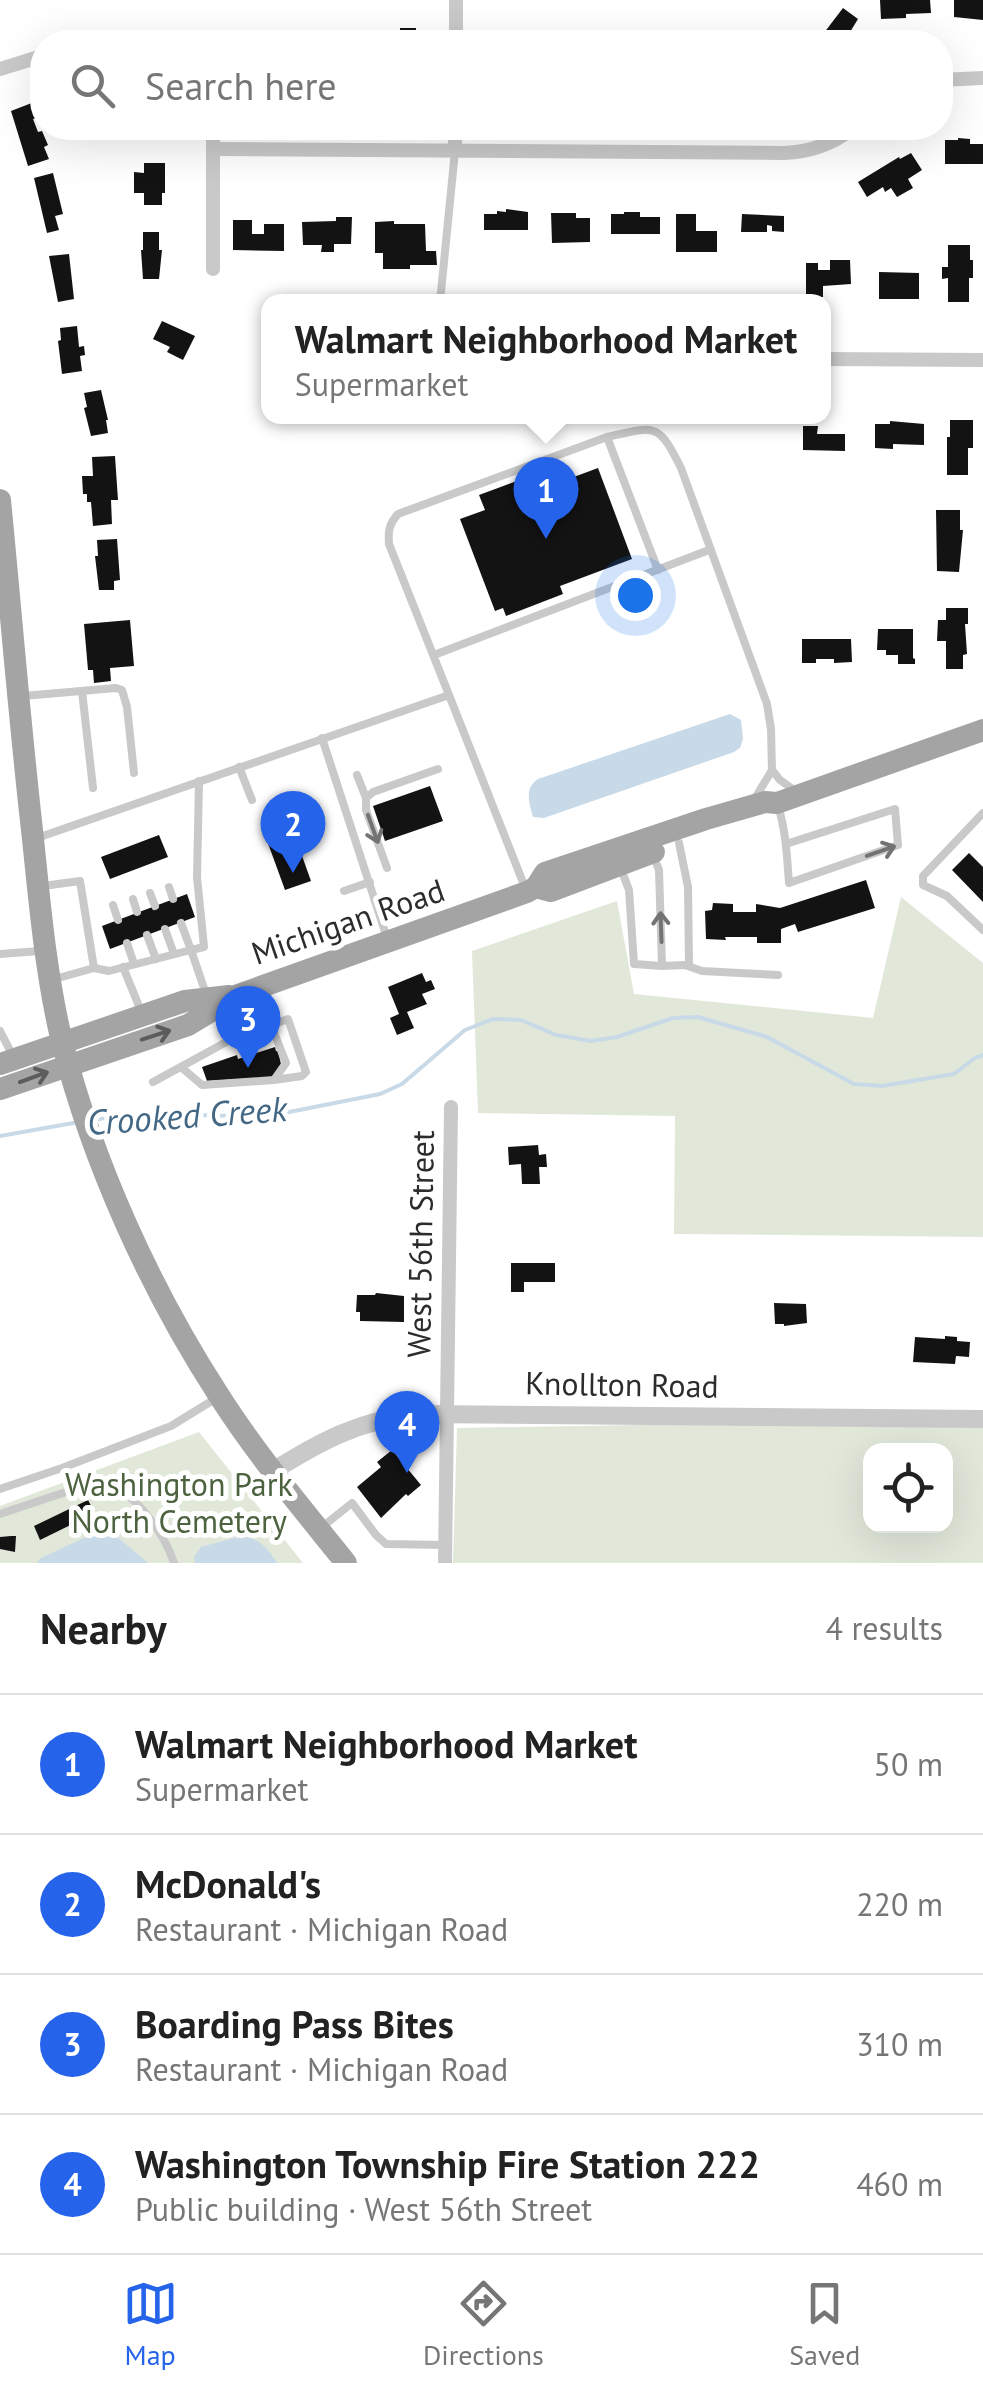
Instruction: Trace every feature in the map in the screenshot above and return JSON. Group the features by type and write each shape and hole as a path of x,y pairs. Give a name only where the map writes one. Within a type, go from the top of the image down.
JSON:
{"main road":[{"path":"0,500 5,604 45,950 65,1053 78,1093 127,1226 159,1292 219,1396 346,1563"},
{"name":"Michigan Road","path":"0,1089 142,1015 185,1001 212,1003 532,890 550,891 766,812 776,803 983,730"},
{"name":"Michigan Road","path":"532,890 546,873 706,818 765,802 776,803"},
{"name":"Michigan Road","path":"7,1061 65,1053 188,1025 212,1003"}],"street":[{"path":"456,0 456,30"},
{"path":"0,69 30,60"},
{"path":"953,79 983,78"},
{"path":"213,140 213,269"},
{"path":"455,140 455,151"},
{"path":"213,149 790,153 834,140"},
{"path":"831,360 983,360"},
{"name":"West 56th Street","path":"445,1563 450,1106"},
{"name":"Knollton Road","path":"273,1471 352,1427 402,1415 983,1419"}],"lane":[{"path":"441,294 455,151"},
{"path":"532,890 388,544 391,522 398,514 607,437 650,430 666,439 681,468 767,704 772,770 751,806"},
{"path":"607,437 658,570"},
{"path":"434,655 709,550"},
{"path":"82,690 93,788"},
{"path":"18,697 122,690 134,773"},
{"path":"33,839 449,694"},
{"path":"322,738 389,942"},
{"path":"239,768 252,800"},
{"path":"366,798 438,769"},
{"path":"772,770 801,794"},
{"path":"358,775 387,868"},
{"path":"50,980 94,968 108,971 204,947 197,877 199,781"},
{"path":"776,803 784,825 789,883 898,845 895,809 786,844"},
{"path":"982,817 923,876 923,885 947,896 983,930"},
{"path":"679,843 688,886 689,966"},
{"path":"652,853 659,870 662,966"},
{"path":"620,865 629,890 634,964 778,975"},
{"path":"38,886 80,881 94,968"},
{"path":"344,891 370,882"},
{"path":"169,887 172,899"},
{"path":"150,893 155,906"},
{"path":"133,899 138,912"},
{"path":"112,905 118,920"},
{"path":"182,923 230,1040"},
{"path":"165,929 174,954"},
{"path":"147,936 156,959"},
{"path":"127,943 134,964"},
{"path":"0,954 45,950"},
{"path":"124,967 142,1015"},
{"path":"263,986 286,1063 274,1080"},
{"path":"154,1082 181,1067 230,1040 288,1019 306,1072 274,1080 202,1085 181,1067"},
{"path":"0,1031 7,1061"},
{"path":"0,1489 171,1426 219,1396"},
{"path":"0,1514 102,1482 128,1494 151,1521 172,1559"},
{"path":"320,1530 352,1503 386,1544 445,1545"}],"green space":[{"path":"901,897 983,963 983,1237 674,1234 675,1116 478,1113 472,951 617,901 634,994 873,1018"},
{"path":"983,1419 983,1563 453,1563 457,1428"},
{"name":"Washington Park North Cemetery","path":"199,1432 303,1563 0,1563 0,1506"}],"water":[{"path":"730,714 741,720 743,739 734,752 544,818 533,817 529,791 538,779"},
{"path":"92,1534 116,1536 148,1563 37,1563"},
{"path":"241,1536 262,1545 277,1563 195,1563 194,1557 201,1547"}],"building":[{"path":"880,0 930,0 931,13 881,19"},
{"path":"954,0 983,0 983,20 954,17"},
{"path":"843,8 858,19 851,30 826,30"},
{"path":"30,104 30,140 46,140 49,159 28,166 11,111"},
{"path":"970,139 970,144 983,144 983,164 945,164 945,140"},
{"path":"911,153 922,170 908,179 913,188 897,197 891,188 885,192 883,187 867,197 858,182"},
{"path":"144,163 165,163 162,205 144,205 144,193 134,193 134,172 144,173"},
{"path":"53,173 63,214 55,216 59,230 47,233 34,178"},
{"path":"506,209 528,212 528,230 484,230 484,214"},
{"path":"551,213 576,213 576,218 590,218 590,242 552,243"},
{"path":"611,214 660,217 660,234 611,234"},
{"path":"676,214 696,214 696,231 717,231 717,252 676,252"},
{"path":"742,214 784,216 784,232 772,231 772,226 767,225 767,232 741,232"},
{"path":"336,217 352,217 351,244 334,244 334,252 321,252 322,245 303,245 302,222 336,221"},
{"path":"233,220 252,220 252,234 264,234 264,224 284,224 284,251 233,250"},
{"path":"375,222 425,224 426,251 436,251 437,265 383,269 383,253 375,253"},
{"path":"143,232 159,232 159,279 143,279"},
{"path":"948,245 970,245 973,278 969,278 969,302 948,302 948,278 942,279 942,267 948,267"},
{"path":"69,254 74,299 58,302 49,256"},
{"path":"830,260 850,260 851,284 823,286 823,294 806,294 806,263 818,263 818,270 830,270"},
{"path":"879,272 919,273 919,299 879,299"},
{"path":"162,321 195,336 183,360 167,352 170,347 153,339"},
{"path":"77,326 79,347 84,346 85,355 80,356 82,371 62,374 60,328"},
{"path":"101,390 108,433 91,436 84,393"},
{"path":"950,420 973,420 968,475 947,475"},
{"path":"875,424 924,424 924,445 875,448"},
{"path":"803,426 818,426 817,434 845,434 845,451 803,450"},
{"path":"115,456 118,500 111,500 112,524 93,526 91,502 83,494 82,476 93,476 92,457"},
{"path":"598,468 632,559 560,586 563,594 506,616 503,608 495,611 460,519 485,510 479,495 522,479 528,494"},
{"path":"936,510 960,510 963,530 959,572 937,571"},
{"path":"117,539 120,580 114,581 114,590 99,590 97,540"},
{"path":"946,608 968,608 963,669 946,669 946,641 937,641 938,620 946,620"},
{"path":"130,620 134,666 110,668 111,681 94,683 93,670 88,670 84,624"},
{"path":"878,629 913,629 915,664 898,664 898,655 877,650"},
{"path":"802,639 851,639 852,662 816,659 816,663 802,663"},
{"path":"430,786 443,821 385,841 373,806"},
{"path":"291,825 311,881 285,890 265,835"},
{"path":"159,835 168,857 110,879 101,857"},
{"path":"969,853 983,867 983,902 952,870"},
{"path":"866,880 875,908 798,932 795,924 781,929 781,943 757,943 757,937 706,939 705,911 712,910 713,903 733,904 733,912 756,912 756,904 780,908"},
{"path":"187,894 195,917 110,949 102,926"},
{"path":"422,973 435,989 422,994 427,1004 407,1012 414,1028 397,1035 390,1018 399,1014 388,987"},
{"path":"275,1047 281,1064 274,1077 207,1081 202,1067"},
{"path":"538,1145 539,1155 546,1154 547,1167 539,1167 540,1184 522,1184 521,1164 509,1165 508,1147"},
{"path":"511,1263 555,1263 555,1282 524,1282 524,1292 511,1292"},
{"path":"357,1295 404,1296 404,1322 360,1321"},
{"path":"774,1303 806,1304 807,1323 775,1324"},
{"path":"945,1336 970,1342 969,1357 956,1356 955,1364 913,1362 915,1337"},
{"path":"392,1450 421,1485 381,1518 357,1487 381,1467 377,1462"},
{"path":"88,1500 95,1513 40,1540 34,1526"},
{"path":"16,1536 15,1552 0,1549 0,1537"}],"waterway":[{"name":"Crooked Creek","path":"93,1120 166,1114 264,1117 380,1094 402,1084 465,1030 493,1019 521,1020 556,1035 591,1041 617,1037 673,1018 698,1017 767,1037 854,1084 882,1086 954,1074 983,1055"},
{"name":"Crooked Creek","path":"0,1136 79,1122"}],"place":[{"name":"Walmart Neighborhood Market","path":"546,539"},
{"name":"McDonald's","path":"293,873"},
{"name":"Boarding Pass Bites","path":"248,1068"},
{"name":"Washington Township Fire Station 222","path":"407,1473"}]}
